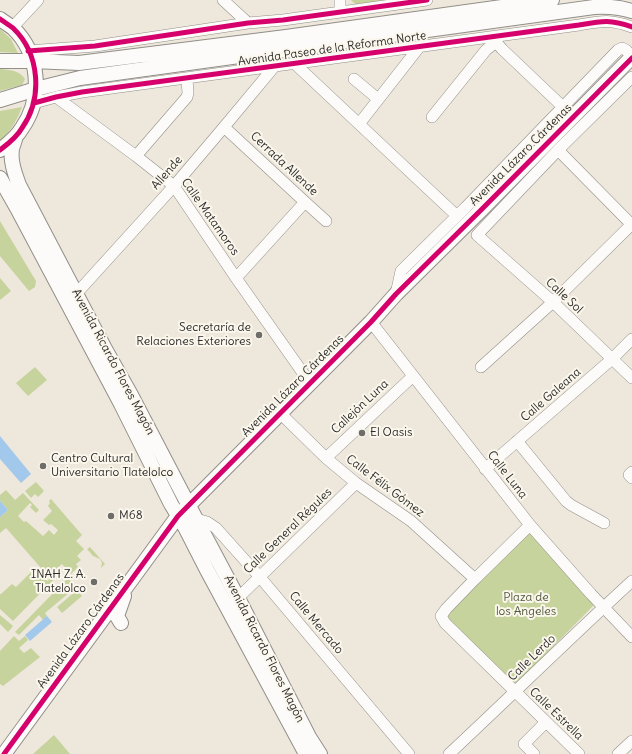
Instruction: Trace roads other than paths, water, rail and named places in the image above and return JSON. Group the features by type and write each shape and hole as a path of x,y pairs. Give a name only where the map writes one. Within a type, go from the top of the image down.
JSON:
{"main road":[{"name":"Avenida Paseo de la Reforma Norte","path":"0,61 30,56 78,63 286,37 552,0"},
{"name":"Avenida Paseo de la Reforma Norte","path":"0,100 35,96 80,78 594,7 619,7 632,11"},
{"path":"0,19 12,28 22,40 30,56 36,75 35,96 28,118 16,136 0,150"},
{"name":"Avenida Lázaro Cárdenas","path":"4,754 178,516 371,322 396,294 493,198 628,54"},
{"name":"Avenida Ricardo Flores Magón","path":"16,136 12,150 12,160 13,168 20,185 105,349 131,395 238,598 309,737 320,754"},
{"name":"Avenida Ricardo Flores Magón","path":"0,178 42,254 178,516 306,754"},
{"path":"121,623 118,616 128,583"}],"street":[{"path":"12,28 38,0"},
{"path":"223,0 248,23"},
{"path":"340,0 340,12"},
{"name":"Avenida Paseo de la Reforma Norte","path":"30,56 248,23 427,0"},
{"name":"Avenida Paseo de la Reforma Norte","path":"35,96 56,96 420,46 496,39 601,21 612,21 632,27"},
{"path":"432,117 496,39 502,49 563,106"},
{"path":"359,124 420,46"},
{"name":"Avenida Lázaro Cárdenas","path":"396,294 401,271 457,216 618,50 628,54"},
{"path":"294,63 457,216"},
{"name":"Allende","path":"76,294 174,186 274,67"},
{"path":"481,367 553,302 632,225 558,150 632,77"},
{"path":"136,156 187,97 187,79"},
{"path":"354,79 378,99"},
{"name":"Calle Matamoros","path":"56,96 174,186 236,278 310,383"},
{"name":"Cerrada Allende","path":"224,127 326,221"},
{"name":"Calle Sol","path":"558,150 477,236 553,302 632,378"},
{"path":"236,278 305,202"},
{"name":"Calle Luna","path":"371,322 530,525 632,637"},
{"name":"Calle Galeana","path":"486,469 612,359 632,339"},
{"name":"Callejón Luna","path":"326,458 413,376"},
{"name":"Calle Félix Gómez","path":"280,413 326,458 356,483 411,521 475,579"},
{"path":"517,441 566,501 604,522"},
{"path":"632,472 629,475 632,478"},
{"name":"Calle General Régules","path":"238,598 356,483"},
{"name":"Calle Mercado","path":"196,519 207,522 216,528 259,576 409,754"},
{"path":"475,579 530,525"},
{"name":"Calle Estrella","path":"475,579 441,616 445,623 579,754"},
{"name":"Calle Lerdo","path":"449,754 632,581"},
{"path":"534,754 524,744 546,722"},
{"path":"618,754 632,741"}],"water":[{"path":"0,436 31,474 21,483 0,459"},
{"path":"0,501 8,510 0,517"},
{"path":"47,616 52,622 30,641 25,635"}],"place":[{"name":"Secretaría de Relaciones Exteriores","path":"259,335"},
{"name":"El Oasis","path":"362,433"},
{"name":"Centro Cultural Universitario Tlatelolco","path":"43,466"},
{"name":"M68","path":"111,516"},
{"name":"INAH Z. A. Tlatelolco","path":"94,582"}],"park label":[{"name":"Plaza de los Angeles","path":"526,605"}]}
